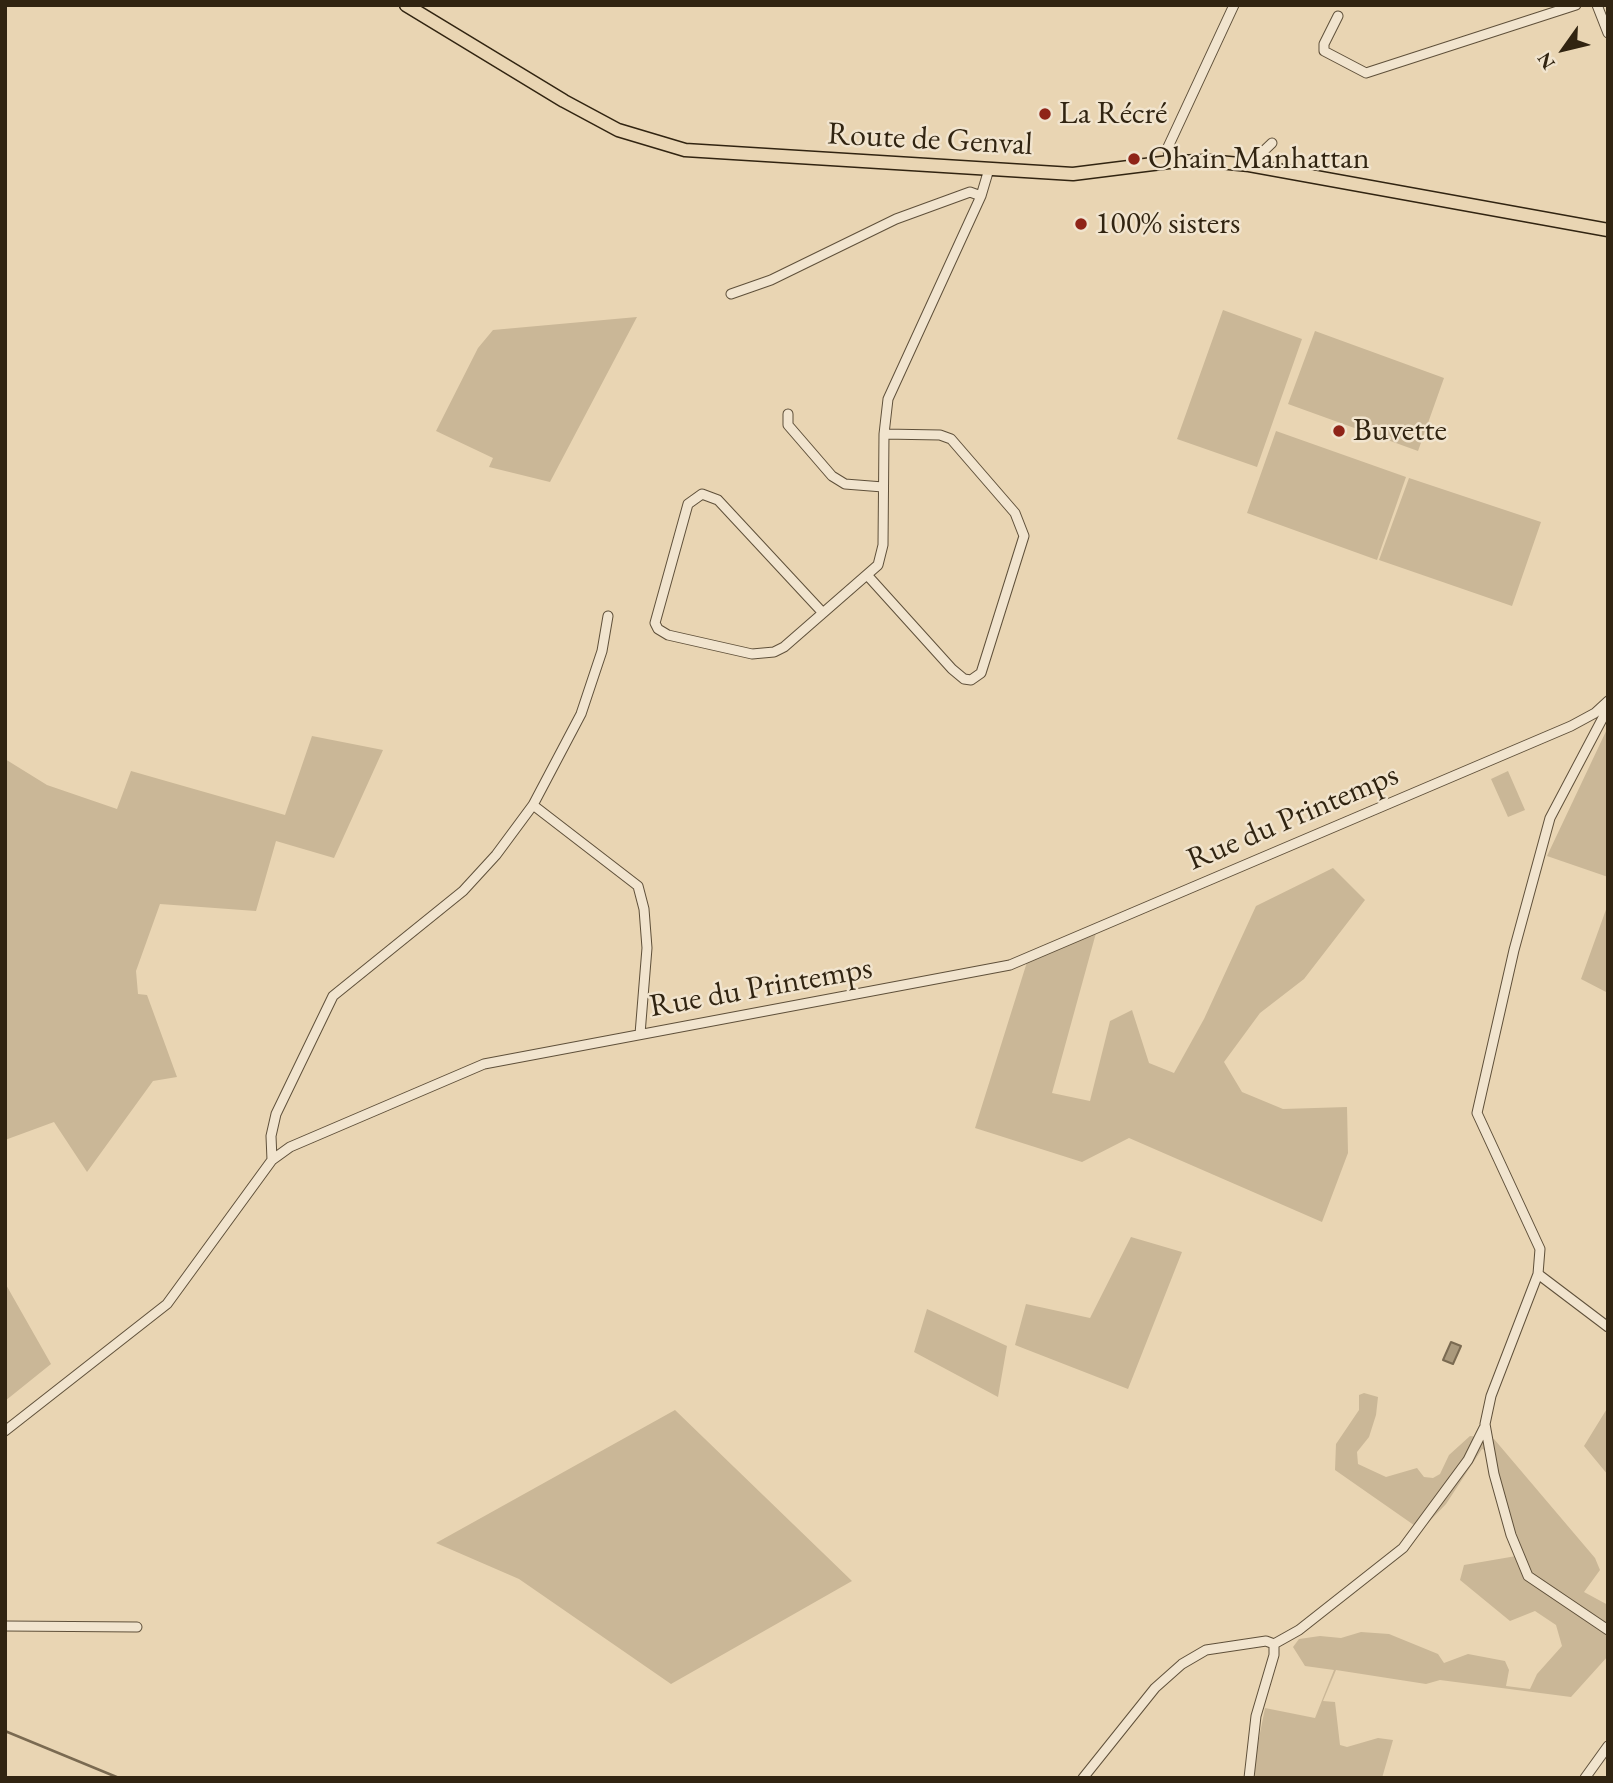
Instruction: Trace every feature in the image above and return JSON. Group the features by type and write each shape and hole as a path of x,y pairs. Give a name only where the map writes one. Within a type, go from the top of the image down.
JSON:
{"main road":[{"name":"Route de Genval","path":"406,5 564,101 618,130 650,141 719,154 1073,174 1169,162 1249,165 1608,230"}],"street":[{"path":"1169,162 1168,147 1234,5"},
{"path":"1338,16 1324,44 1324,51 1366,73 1576,5"},
{"path":"1597,5 1608,33"},
{"path":"1249,165 1255,155 1272,143"},
{"path":"822,613 718,500 702,494 688,504 656,615 659,629 668,635 761,655 784,647 868,576 881,558 884,434 888,399 981,196 989,169"},
{"path":"732,294 771,280 906,215 970,192 981,196"},
{"path":"788,414 788,425 832,476 845,484 883,487"},
{"path":"868,576 952,669 964,679 971,680 981,673 1024,536 1015,513 951,439 940,435 884,434"},
{"path":"272,1160 271,1136 276,1114 333,996 463,891 496,855 533,804 581,714 602,651 608,616"},
{"name":"Rue du Printemps","path":"5,1431 167,1304 272,1160 290,1147 476,1067 1010,965 1571,726 1595,713 1608,701"},
{"path":"1083,1778 1155,1688 1182,1664 1206,1650 1266,1641 1274,1644 1299,1630 1403,1548 1468,1460 1485,1424 1491,1396 1538,1274 1540,1249 1537,1237 1479,1124 1477,1105 1550,818 1608,708"},
{"path":"533,804 638,886 645,909 647,948 640,1034"},
{"path":"1538,1274 1608,1327"},
{"path":"1485,1424 1497,1486 1511,1535 1528,1576 1608,1630"},
{"path":"5,1626 137,1628"},
{"path":"1248,1778 1256,1716 1274,1655 1274,1644"},
{"path":"1585,1778 1608,1746"}],"shaded area":[{"path":"1223,310 1302,339 1257,467 1177,439"},
{"path":"637,317 550,482 489,467 493,458 436,431 478,348 493,330"},
{"path":"1315,331 1444,378 1418,451 1288,404"},
{"path":"1276,431 1406,477 1377,560 1247,513"},
{"path":"1409,478 1541,522 1512,606 1379,560"},
{"path":"1608,727 1608,877 1547,856"},
{"path":"312,736 383,750 334,858 276,841 256,911 160,904 136,971 138,994 147,995 177,1077 153,1081 87,1172 54,1122 5,1140 5,759 47,785 117,809 131,771 285,815"},
{"path":"1508,771 1525,810 1508,817 1491,779"},
{"path":"1333,868 1365,900 1304,979 1260,1013 1224,1062 1242,1092 1283,1109 1347,1107 1348,1153 1322,1222 1129,1138 1082,1162 975,1128 1027,962 1096,933 1052,1093 1090,1101 1110,1021 1132,1010 1149,1063 1174,1073 1204,1019 1256,906"},
{"path":"1608,904 1608,993 1581,979"},
{"path":"1131,1237 1182,1252 1128,1389 1015,1345 1026,1304 1090,1318"},
{"path":"5,1283 51,1364 5,1401"},
{"path":"927,1309 1007,1346 998,1397 914,1352"},
{"path":"1451,1342 1461,1346 1453,1364 1443,1360"},
{"path":"1364,1393 1378,1397 1369,1437 1357,1452 1358,1464 1386,1477 1417,1468 1424,1477 1433,1478 1440,1474 1449,1455 1470,1436 1494,1439 1595,1558 1600,1570 1584,1592 1608,1605 1608,1656 1571,1697 1440,1680 1426,1684 1336,1670 1323,1701 1335,1702 1340,1745 1347,1747 1378,1738 1393,1740 1382,1778 1255,1778 1253,1768 1265,1708 1315,1718 1334,1670 1305,1666 1293,1647 1299,1639 1320,1636 1341,1638 1361,1632 1389,1634 1438,1654 1444,1663 1468,1654 1505,1661 1509,1670 1506,1686 1530,1689 1537,1674 1562,1646 1556,1625 1535,1611 1510,1621 1460,1580 1464,1565 1522,1555 1510,1523 1493,1453 1482,1449 1446,1504 1421,1530 1335,1470 1336,1444 1359,1410 1359,1395"},
{"path":"1608,1407 1608,1475 1584,1446"},
{"path":"675,1410 852,1581 671,1684 519,1579 436,1543"}],"waterway":[{"path":"5,1731 119,1778"},
{"path":"1608,1759 1608,1773"}],"place":[{"name":"La Récré","path":"1045,114"},
{"name":"Ohain Manhattan","path":"1134,159"},
{"name":"100% sisters","path":"1081,224"},
{"name":"Buvette","path":"1339,431"}]}
